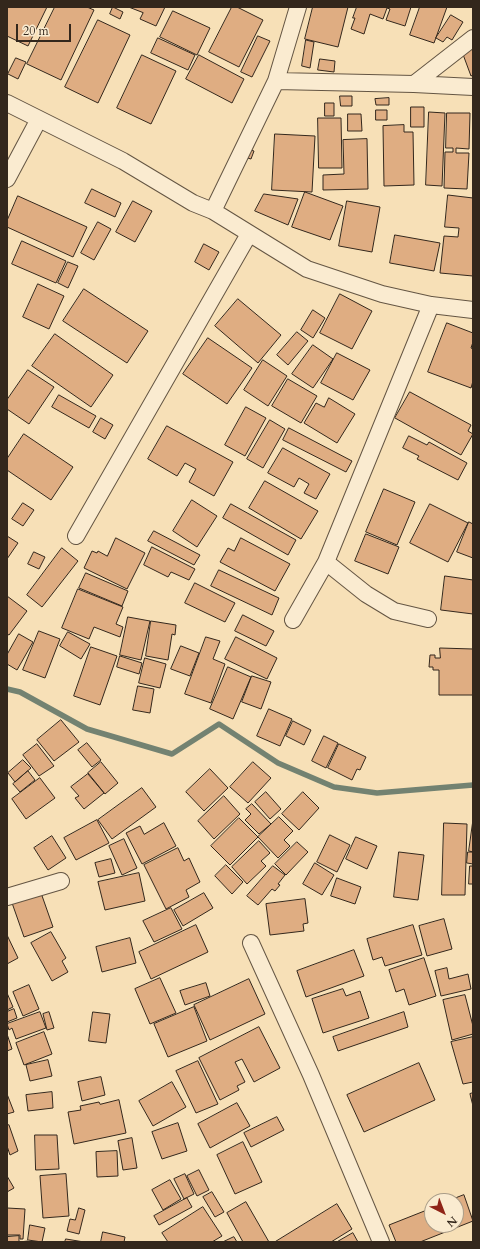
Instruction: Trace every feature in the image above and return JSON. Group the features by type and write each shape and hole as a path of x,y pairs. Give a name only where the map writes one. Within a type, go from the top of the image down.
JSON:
{"street":[{"path":"213,211 276,81 298,7"},
{"path":"414,84 473,38"},
{"path":"276,81 414,84 473,87"},
{"path":"7,103 123,161 193,203 213,211 307,269 382,294 431,305 473,310"},
{"path":"7,179 40,119"},
{"path":"76,536 249,234"},
{"path":"293,620 326,562 431,305"},
{"path":"326,562 366,594 394,611 428,620"},
{"path":"7,897 61,881"},
{"path":"251,943 311,1075 381,1242"}],"building":[{"path":"7,7 47,7 28,46 7,36"},
{"path":"55,7 87,7 94,10 61,80 27,64"},
{"path":"113,7 123,12 120,19 110,14"},
{"path":"129,7 165,7 156,26 140,19 143,13"},
{"path":"232,7 237,7 263,20 239,67 209,52"},
{"path":"313,7 348,7 338,47 305,39"},
{"path":"357,7 411,7 405,26 386,20 390,9 387,8 383,19 370,14 364,34 351,29"},
{"path":"420,7 447,7 434,43 410,35"},
{"path":"173,11 210,28 197,55 160,37"},
{"path":"451,15 463,22 452,40 447,37 443,42 436,38"},
{"path":"98,20 130,35 98,103 65,87"},
{"path":"258,36 270,41 252,77 241,72"},
{"path":"158,38 195,55 188,70 151,53"},
{"path":"306,40 314,42 310,68 302,66"},
{"path":"473,45 473,75 471,76 461,49"},
{"path":"142,55 176,71 151,124 117,108"},
{"path":"199,55 244,79 232,103 186,79"},
{"path":"16,58 26,62 18,79 8,74"},
{"path":"320,59 335,61 334,72 318,70"},
{"path":"340,96 352,96 352,106 341,106"},
{"path":"389,98 389,105 376,105 375,99"},
{"path":"325,103 334,103 334,116 325,116"},
{"path":"411,107 424,107 424,127 411,127"},
{"path":"376,110 387,110 387,120 376,120"},
{"path":"429,112 445,113 442,186 426,185"},
{"path":"447,113 470,113 469,149 456,148 456,153 469,153 467,189 444,188 445,152 453,152 453,148 446,148"},
{"path":"348,114 361,114 362,131 348,131"},
{"path":"318,118 341,118 342,168 319,168"},
{"path":"404,125 404,132 413,132 414,185 384,186 383,126"},
{"path":"275,134 315,136 312,192 272,190"},
{"path":"367,139 368,189 323,190 323,175 344,174 343,140"},
{"path":"247,149 254,151 251,159 244,157"},
{"path":"92,189 121,203 115,217 85,203"},
{"path":"305,192 343,206 330,240 292,227"},
{"path":"264,194 298,199 288,225 255,211"},
{"path":"448,195 473,198 473,276 440,273 444,236 458,237 459,228 445,227"},
{"path":"18,196 87,227 73,257 7,227 7,221"},
{"path":"133,201 152,211 135,242 116,232"},
{"path":"347,201 380,207 372,252 339,246"},
{"path":"98,222 111,229 94,260 81,253"},
{"path":"395,235 440,243 434,271 390,263"},
{"path":"22,241 66,261 56,283 12,264"},
{"path":"204,244 219,252 209,270 195,262"},
{"path":"68,262 78,266 68,288 58,283"},
{"path":"38,284 64,296 49,329 23,317"},
{"path":"84,289 148,331 127,363 63,321"},
{"path":"340,294 372,311 352,349 320,333"},
{"path":"238,299 281,335 258,363 215,326"},
{"path":"313,310 325,318 313,338 301,330"},
{"path":"447,323 473,333 471,348 473,349 473,381 471,388 428,372"},
{"path":"297,332 308,341 288,365 277,355"},
{"path":"55,334 113,375 91,407 32,366"},
{"path":"208,338 252,368 227,404 183,374"},
{"path":"313,345 333,359 313,388 292,374"},
{"path":"337,353 370,370 353,400 321,383"},
{"path":"263,360 287,376 268,406 244,390"},
{"path":"28,370 54,387 29,424 7,409 7,400"},
{"path":"288,379 317,396 301,423 272,406"},
{"path":"410,392 471,425 468,431 473,434 461,455 395,418"},
{"path":"59,395 96,416 89,428 52,407"},
{"path":"329,398 355,414 337,443 304,423 316,403 324,407"},
{"path":"246,407 266,418 245,456 225,445"},
{"path":"101,418 113,425 105,439 93,432"},
{"path":"270,420 285,429 263,468 247,459"},
{"path":"167,426 233,462 214,496 189,482 196,469 185,463 177,476 148,459"},
{"path":"289,428 352,461 346,472 283,440"},
{"path":"24,434 73,467 51,500 7,470 7,459"},
{"path":"409,436 427,445 429,442 467,463 458,480 417,459 419,456 403,448"},
{"path":"283,448 330,474 316,499 304,493 309,484 299,478 294,487 268,473"},
{"path":"265,481 318,511 301,539 249,508"},
{"path":"384,489 415,502 397,545 366,532"},
{"path":"192,500 217,516 197,547 173,531"},
{"path":"23,503 34,510 23,526 12,519"},
{"path":"231,504 296,540 288,555 223,518"},
{"path":"430,504 468,523 448,562 410,543"},
{"path":"469,522 473,524 473,558 457,552"},
{"path":"154,531 200,555 194,565 148,541"},
{"path":"366,534 399,547 388,574 355,561"},
{"path":"7,536 18,543 7,559"},
{"path":"116,538 145,553 127,589 84,568 92,551 97,553 98,551 107,556"},
{"path":"241,538 290,564 275,591 220,562 228,548 234,551"},
{"path":"152,547 195,569 189,580 171,572 168,577 144,565"},
{"path":"62,548 78,561 42,607 27,595"},
{"path":"34,552 45,557 39,569 28,564"},
{"path":"219,570 279,598 272,615 211,586"},
{"path":"86,573 128,591 122,606 79,588"},
{"path":"445,576 473,580 473,614 441,610"},
{"path":"195,583 235,603 225,622 185,603"},
{"path":"78,589 123,607 116,624 123,627 120,637 94,627 89,639 62,628"},
{"path":"7,596 27,611 9,635 7,634"},
{"path":"243,615 274,631 266,646 235,631"},
{"path":"128,617 150,621 141,660 120,655"},
{"path":"151,621 176,625 175,635 172,634 168,660 146,656"},
{"path":"39,631 60,639 45,678 23,670"},
{"path":"68,632 90,644 81,659 60,646"},
{"path":"19,634 33,642 17,670 7,664 7,655"},
{"path":"206,637 220,641 213,659 225,664 211,703 185,694"},
{"path":"236,637 277,658 267,679 225,659"},
{"path":"181,646 199,653 190,676 171,669"},
{"path":"91,647 117,656 100,705 74,696"},
{"path":"440,648 473,649 473,695 439,695 439,670 433,670 433,667 429,667 430,655 435,655 435,658 440,658"},
{"path":"120,656 142,663 139,674 117,667"},
{"path":"145,658 166,664 160,688 139,683"},
{"path":"228,667 251,677 233,719 210,709"},
{"path":"252,676 271,682 261,709 242,702"},
{"path":"138,686 154,689 150,713 133,710"},
{"path":"269,709 292,719 280,746 257,736"},
{"path":"61,720 79,742 54,761 37,740"},
{"path":"293,721 311,730 304,745 286,736"},
{"path":"324,736 338,743 326,768 312,761"},
{"path":"87,743 101,760 92,767 78,750"},
{"path":"37,744 54,766 39,776 23,755"},
{"path":"339,744 366,757 360,770 357,769 352,780 328,768"},
{"path":"23,760 31,768 15,782 8,773"},
{"path":"101,762 118,783 105,794 88,773"},
{"path":"253,762 271,778 248,803 230,787"},
{"path":"210,769 228,788 204,811 186,792"},
{"path":"28,771 35,780 20,792 13,784"},
{"path":"88,774 104,793 84,809 75,798 79,796 71,787"},
{"path":"40,778 55,798 26,819 12,799"},
{"path":"142,788 156,807 112,839 98,820"},
{"path":"266,792 281,809 270,819 255,802"},
{"path":"303,792 319,808 299,830 282,814"},
{"path":"224,796 240,814 214,839 198,821"},
{"path":"252,804 271,824 259,834 245,820 251,814 246,809"},
{"path":"279,817 293,831 284,840 290,846 278,858 258,837"},
{"path":"239,818 258,837 230,865 211,846"},
{"path":"97,820 109,843 76,860 64,838"},
{"path":"473,820 473,852 469,851"},
{"path":"164,823 176,846 142,864 126,833 140,826 144,834"},
{"path":"444,823 467,824 465,895 442,895"},
{"path":"330,835 350,845 337,872 317,862"},
{"path":"52,836 66,858 48,870 34,848"},
{"path":"356,837 377,846 367,869 346,859"},
{"path":"124,839 137,868 122,875 109,846"},
{"path":"259,841 270,853 261,861 266,866 247,884 232,867"},
{"path":"297,842 308,852 286,875 275,864"},
{"path":"178,848 184,861 189,858 200,882 186,890 189,897 166,909 144,865"},
{"path":"399,852 424,855 418,900 394,897"},
{"path":"468,852 473,852 473,864 467,863"},
{"path":"111,859 115,873 99,877 95,863"},
{"path":"315,863 334,875 322,895 303,884"},
{"path":"226,865 243,882 232,894 215,876"},
{"path":"273,866 285,875 275,891 272,889 258,905 247,896"},
{"path":"470,866 473,866 473,884 469,884"},
{"path":"139,873 145,901 105,910 98,882"},
{"path":"337,878 361,887 355,904 331,896"},
{"path":"40,890 53,927 24,937 11,900"},
{"path":"204,893 213,908 183,926 174,910"},
{"path":"305,899 308,923 303,924 304,931 270,935 266,904"},
{"path":"171,908 182,929 154,942 143,921"},
{"path":"444,919 452,949 427,956 419,926"},
{"path":"196,925 208,952 151,979 139,952"},
{"path":"413,925 422,955 385,966 382,957 373,960 367,939"},
{"path":"51,932 66,958 62,961 68,972 52,981 31,943"},
{"path":"7,935 18,958 7,964"},
{"path":"130,938 136,963 102,972 96,947"},
{"path":"354,950 364,976 306,997 297,971"},
{"path":"424,958 436,996 409,1005 404,989 396,992 389,970"},
{"path":"447,968 449,979 468,974 471,989 441,996 435,971"},
{"path":"160,978 176,1013 150,1024 135,989"},
{"path":"249,979 265,1014 210,1040 194,1005"},
{"path":"206,983 210,996 185,1005 180,991"},
{"path":"29,985 39,1009 23,1016 13,992"},
{"path":"343,989 346,996 360,991 369,1018 323,1033 312,999"},
{"path":"7,993 13,1007 7,1010"},
{"path":"465,995 473,1026 473,1034 452,1040 443,1000"},
{"path":"194,1007 207,1041 168,1057 154,1024"},
{"path":"14,1009 17,1018 7,1022 7,1012"},
{"path":"40,1012 46,1028 16,1039 12,1028 9,1030 7,1024"},
{"path":"49,1012 54,1028 47,1030 43,1014"},
{"path":"93,1012 110,1014 106,1043 89,1041"},
{"path":"404,1012 408,1027 338,1051 333,1037"},
{"path":"259,1027 280,1068 254,1082 242,1059 235,1062 245,1082 237,1086 239,1090 220,1100 199,1058"},
{"path":"44,1032 52,1054 24,1065 16,1043"},
{"path":"7,1034 12,1049 7,1051"},
{"path":"473,1037 473,1082 463,1084 451,1042"},
{"path":"48,1060 52,1076 30,1081 26,1065"},
{"path":"198,1061 218,1104 196,1113 176,1071"},
{"path":"419,1063 435,1100 364,1132 347,1095"},
{"path":"101,1077 105,1095 82,1101 78,1082"},
{"path":"172,1082 186,1107 153,1126 139,1101"},
{"path":"52,1092 53,1108 28,1111 26,1095"},
{"path":"473,1093 473,1106 470,1094"},
{"path":"7,1094 14,1112 7,1114"},
{"path":"119,1100 126,1133 74,1144 68,1112 81,1110 80,1106"},
{"path":"237,1103 250,1126 210,1148 198,1124"},
{"path":"277,1117 284,1130 251,1147 244,1133"},
{"path":"178,1123 187,1151 162,1159 152,1132"},
{"path":"9,1125 18,1151 10,1155 7,1146 7,1126"},
{"path":"35,1135 57,1135 59,1169 36,1170"},
{"path":"132,1138 137,1168 123,1170 118,1141"},
{"path":"243,1142 262,1182 235,1194 217,1155"},
{"path":"117,1151 118,1176 97,1177 96,1152"},
{"path":"199,1170 209,1190 197,1196 187,1176"},
{"path":"66,1174 69,1216 43,1218 40,1176"},
{"path":"185,1174 194,1194 184,1199 174,1179"},
{"path":"7,1176 14,1188 7,1192"},
{"path":"170,1180 181,1199 163,1210 152,1190"},
{"path":"212,1192 224,1212 215,1217 203,1197"},
{"path":"464,1195 473,1221 464,1225"},
{"path":"187,1198 192,1207 159,1225 154,1216"},
{"path":"246,1202 269,1242 243,1242 227,1213"},
{"path":"337,1204 352,1229 331,1242 275,1242"},
{"path":"203,1207 222,1236 212,1242 168,1242 162,1233"},
{"path":"7,1208 25,1209 23,1239 20,1239 20,1235 7,1235"},
{"path":"79,1208 85,1210 79,1234 67,1231 70,1219 75,1220"},
{"path":"424,1211 424,1233 443,1233 420,1242 396,1242 389,1225"},
{"path":"30,1225 45,1228 42,1242 28,1240"},
{"path":"103,1232 125,1237 124,1242 101,1242"},
{"path":"353,1233 358,1242 337,1242"},
{"path":"19,1236 19,1242 7,1242 7,1237"},
{"path":"234,1237 237,1242 223,1242"},
{"path":"66,1239 84,1242 65,1242"}],"waterway":[{"path":"7,689 20,692 87,729 172,754 219,724 278,763 334,787 377,793 473,785"}]}
